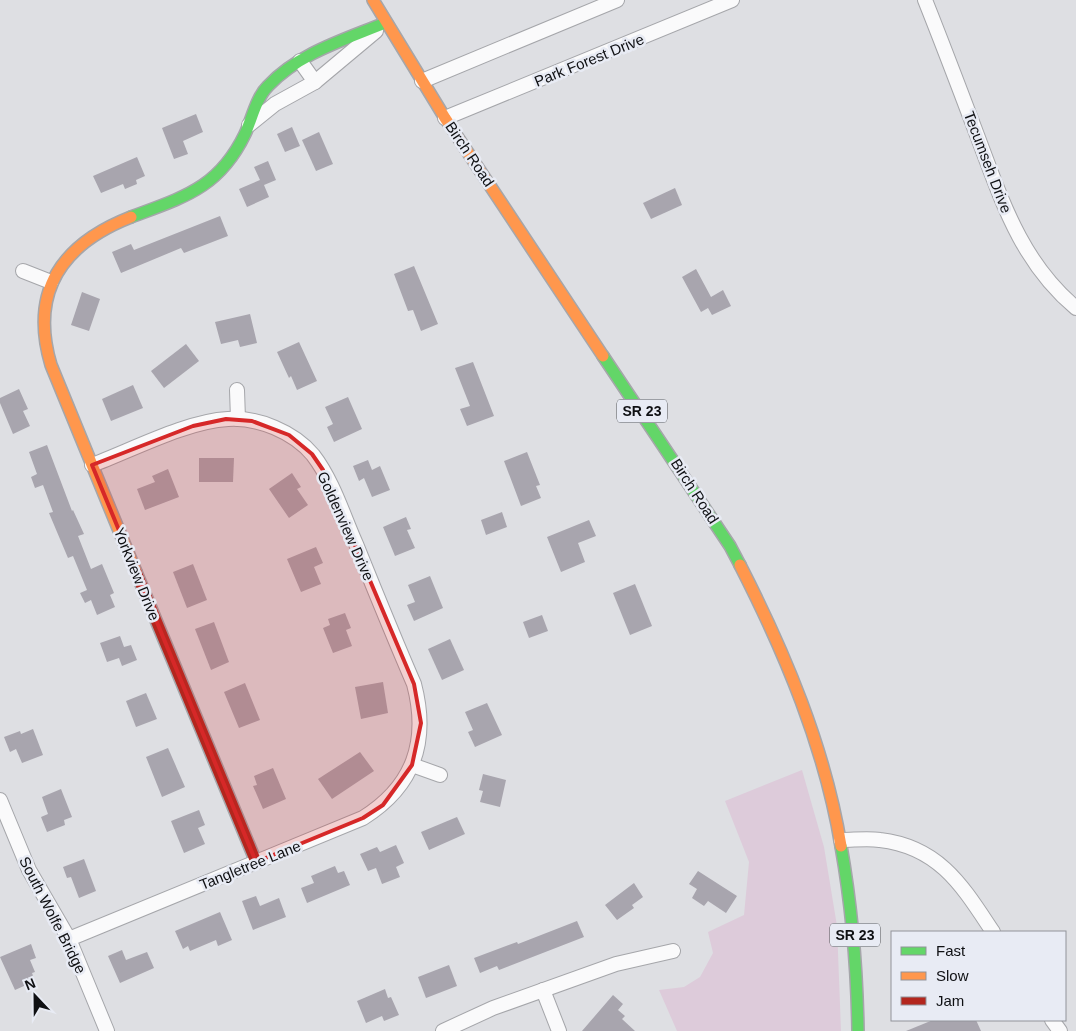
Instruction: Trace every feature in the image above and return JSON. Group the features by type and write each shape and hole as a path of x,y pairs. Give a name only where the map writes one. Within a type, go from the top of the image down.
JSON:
{"main road":[{"name":"Birch Road","path":"373,0 382,18 445,118 666,448 730,546 749,580 784,652 813,738 842,840"},
{"name":"Yorkview Drive","path":"256,862 92,465 45,345 43,319 51,282 66,258 80,242 100,229 175,200 209,182 233,156 266,89 300,61 382,18"},
{"name":"SR 23","path":"842,840 853,918 858,983 858,1031"}],"street":[{"path":"422,81 618,0"},
{"name":"Park Forest Drive","path":"445,118 732,0"},
{"name":"Tecumseh Drive","path":"925,0 994,181 1024,248 1058,293 1076,308"},
{"path":"249,126 275,104 315,82 382,18"},
{"path":"300,61 315,82"},
{"path":"23,270 51,282"},
{"path":"237,390 238,419"},
{"name":"Goldenview Drive","path":"92,465 210,421 238,419 271,426 289,435 312,454 323,470 339,503 387,621"},
{"name":"Tangletree Lane","path":"69,939 364,818 398,790 412,765 417,750 421,723 420,706 414,684 387,621"},
{"path":"412,765 440,775"},
{"name":"South Wolfe Bridge","path":"0,800 29,870 69,939 107,1031"},
{"path":"842,840 888,841 927,855 946,869 960,884 992,931"},
{"path":"443,1031 493,1008 616,964 673,951"},
{"path":"543,990 559,1031"}],"highlighted area":[{"path":"226,419 252,421 289,435 312,454 323,470 414,684 421,723 412,765 383,805 363,818 256,862 92,465 193,426"}],"shaded area":[{"path":"802,770 824,847 837,926 841,1031 677,1031 659,990 684,987 700,977 713,953 708,932 744,915 749,862 725,801"}],"building":[{"path":"196,114 203,132 183,141 188,154 174,159 162,128"},
{"path":"292,127 300,146 285,152 277,134"},
{"path":"319,132 333,164 316,171 302,140"},
{"path":"137,157 145,176 136,180 137,184 125,189 123,184 101,193 93,176"},
{"path":"268,161 276,180 264,185 269,197 247,207 239,189 260,180 254,167"},
{"path":"675,188 682,205 651,219 643,203"},
{"path":"220,216 228,236 184,253 181,248 121,273 112,252 131,244 134,250"},
{"path":"414,266 438,324 421,331 413,310 408,311 394,274"},
{"path":"696,269 711,297 723,290 731,306 712,315 708,308 701,312 682,277"},
{"path":"82,292 100,299 89,331 71,325"},
{"path":"250,314 257,343 240,347 238,340 221,344 215,322"},
{"path":"299,342 317,381 297,390 277,352"},
{"path":"186,344 199,361 164,388 151,371"},
{"path":"473,362 494,416 467,426 460,409 470,406 455,368"},
{"path":"133,385 143,408 111,421 102,399"},
{"path":"19,389 28,409 23,411 30,426 13,434 0,403 0,398"},
{"path":"348,397 362,429 334,442 327,427 333,424 325,407"},
{"path":"47,445 72,511 84,534 78,536 91,569 102,564 114,593 110,595 115,607 97,615 91,600 85,603 80,593 87,590 73,556 68,558 49,513 53,512 43,485 35,488 31,477 37,474 29,452"},
{"path":"527,452 540,485 536,486 541,498 521,506 504,461"},
{"path":"199,458 234,458 233,482 199,482"},
{"path":"368,460 372,470 380,466 390,490 372,497 364,478 359,481 353,466"},
{"path":"168,469 179,497 145,510 137,489 155,482 152,476"},
{"path":"292,473 301,487 297,489 308,505 289,518 269,489"},
{"path":"502,512 507,527 486,535 481,520"},
{"path":"406,517 411,529 407,530 415,548 395,556 383,527"},
{"path":"589,520 596,536 578,543 585,562 561,572 547,537"},
{"path":"316,547 323,563 314,567 321,584 301,592 287,559"},
{"path":"193,564 207,600 187,608 173,572"},
{"path":"430,576 443,608 414,621 407,605 415,602 408,585"},
{"path":"635,584 652,626 630,635 613,593"},
{"path":"345,613 351,628 346,630 352,646 333,653 323,628 330,625 328,619"},
{"path":"542,615 548,631 529,638 523,622"},
{"path":"214,622 229,662 211,670 195,629"},
{"path":"120,636 124,647 131,645 137,660 122,666 119,658 107,662 100,643"},
{"path":"450,639 464,670 442,680 428,649"},
{"path":"383,682 388,713 361,719 355,687"},
{"path":"245,683 260,720 239,728 224,692"},
{"path":"146,693 157,719 136,727 126,701"},
{"path":"487,703 502,735 475,747 468,732 473,730 465,712"},
{"path":"33,729 43,755 22,763 16,749 10,752 4,737 20,731 21,734"},
{"path":"168,748 185,787 162,797 146,757"},
{"path":"360,752 374,771 332,799 318,779"},
{"path":"273,768 286,799 263,809 253,786 257,785 254,776"},
{"path":"483,774 506,780 500,807 480,802 483,791 479,790"},
{"path":"61,789 72,817 64,820 65,825 47,832 41,817 48,814 42,797"},
{"path":"199,810 205,825 198,828 205,844 184,853 171,821"},
{"path":"457,817 465,834 429,850 421,832"},
{"path":"396,845 404,863 396,867 400,877 382,884 376,868 368,871 360,854 377,847 380,852"},
{"path":"84,859 96,891 79,898 71,877 67,878 63,867"},
{"path":"335,866 338,873 344,871 350,885 307,903 301,888 314,883 311,876"},
{"path":"698,871 737,896 726,913 708,901 704,906 692,898 697,889 689,884"},
{"path":"634,883 643,897 632,905 634,908 617,920 605,905"},
{"path":"256,896 260,906 279,898 286,917 253,930 242,901"},
{"path":"220,912 232,940 218,946 216,940 190,951 188,946 183,949 175,931"},
{"path":"577,921 584,937 499,970 497,966 480,973 474,958 517,942 518,944"},
{"path":"31,944 36,958 30,960 35,972 32,973 35,981 15,990 0,957"},
{"path":"122,950 126,960 147,952 154,968 120,983 108,956"},
{"path":"449,965 457,986 426,998 418,977"},
{"path":"385,989 388,998 391,997 399,1015 384,1021 382,1016 366,1023 357,1001"},
{"path":"613,995 623,1004 618,1010 625,1016 622,1019 635,1031 582,1031"},
{"path":"931,1021 976,1021 981,1031 906,1031"}],"traffic: fast":[{"path":"131,217 184,196 211,179 224,167 245,134 260,96 280,75 323,48 385,23"},
{"path":"603,356 730,546 740,565"},
{"path":"841,846 853,938 858,1031"}],"traffic: slow":[{"path":"373,0 445,118 603,356"},
{"path":"131,217 107,228 86,241 70,256 57,273 48,293 45,314 45,339 51,365 136,572"},
{"path":"740,565 773,632 814,737 834,809 841,846"}],"traffic: jam":[{"path":"136,572 256,862"}]}
